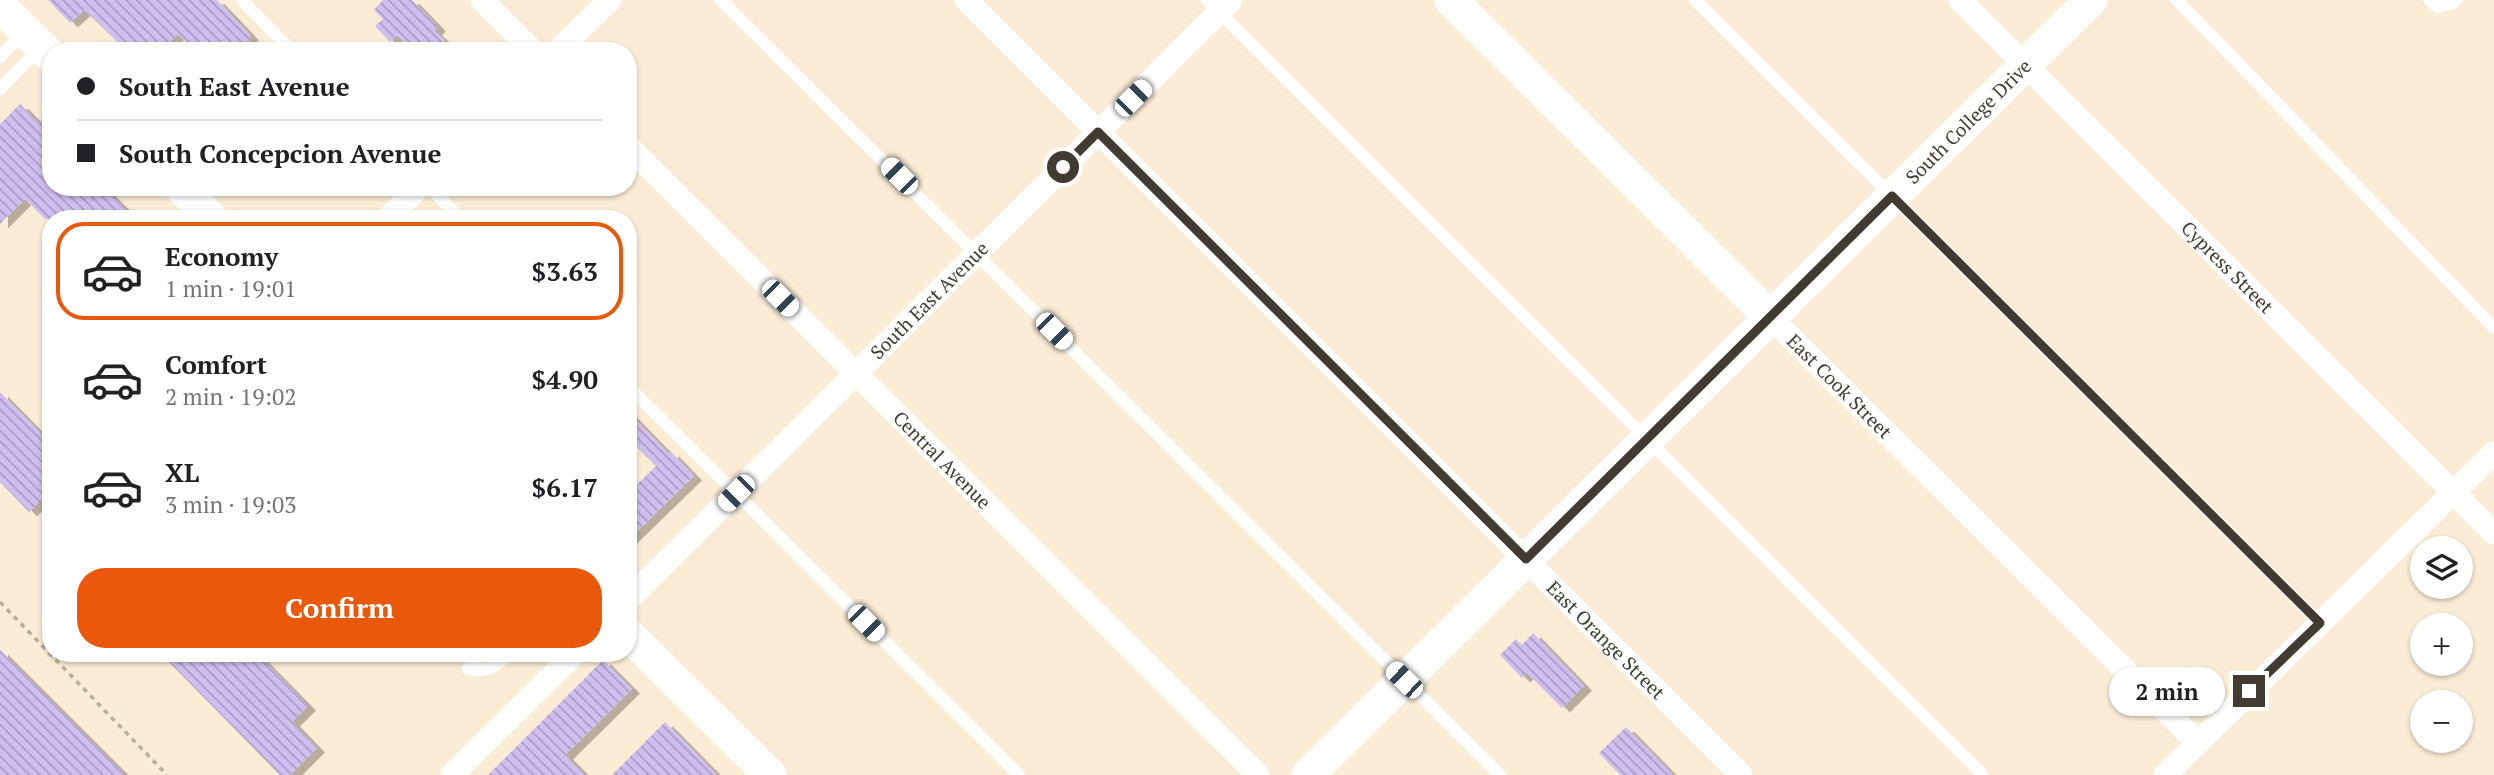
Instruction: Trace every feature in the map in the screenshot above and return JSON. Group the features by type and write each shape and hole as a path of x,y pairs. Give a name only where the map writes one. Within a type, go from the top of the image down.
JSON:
{"street":[{"path":"482,0 524,42"},
{"path":"567,42 610,0"},
{"name":"East Orange Street","path":"966,0 1741,775"},
{"name":"East Cook Street","path":"1451,0 2197,742"},
{"name":"Cypress Street","path":"1960,0 2494,533"},
{"name":"South College Drive","path":"1308,775 2091,0"},
{"name":"South East Avenue","path":"637,591 1098,132 1219,4"},
{"path":"0,6 39,45"},
{"name":"Central Avenue","path":"637,155 1258,775"},
{"path":"190,196 203,210"},
{"path":"396,210 410,196"},
{"path":"2165,775 2494,453"},
{"path":"637,643 770,775"},
{"path":"452,775 566,662"}],"lane":[{"path":"242,0 283,42"},
{"path":"721,0 1500,775"},
{"path":"1695,0 2320,623"},
{"path":"2176,0 2494,328"},
{"path":"2429,0 2437,8 2456,0"},
{"path":"1219,4 1647,439 1983,775"},
{"path":"0,57 39,45"},
{"path":"0,89 39,45"},
{"path":"438,196 452,210"},
{"path":"637,395 1019,775"},
{"path":"474,662 467,669 483,671 501,662"}],"path":[{"path":"0,602 42,646"},
{"path":"58,662 167,775"}],"building":[{"path":"48,0 217,0 251,36 247,39 250,42 186,42 178,34 170,42 118,42 84,10 70,23"},
{"path":"383,0 412,0 438,27 434,31 445,41 404,42 397,35 390,42 375,26 383,19 374,10"},
{"path":"20,104 42,126 42,196 112,196 126,210 42,210 42,216 25,199 0,224 0,124"},
{"path":"0,392 42,435 42,499 29,512 0,482"},
{"path":"637,421 694,476 637,531 637,484 656,466 637,447"},
{"path":"1533,633 1584,686 1562,708 1527,673 1522,678 1500,655 1516,639 1522,645"},
{"path":"0,650 125,775 0,775"},
{"path":"169,662 265,662 308,706 292,722 317,748 290,775 280,775"},
{"path":"601,662 605,662 632,689 565,755 585,775 488,775"},
{"path":"665,722 717,775 612,775"},
{"path":"1626,727 1673,775 1620,775 1599,753"}],"route":[{"path":"1063,167 1098,132 1526,559 1892,196 2320,623 2249,691"}]}
